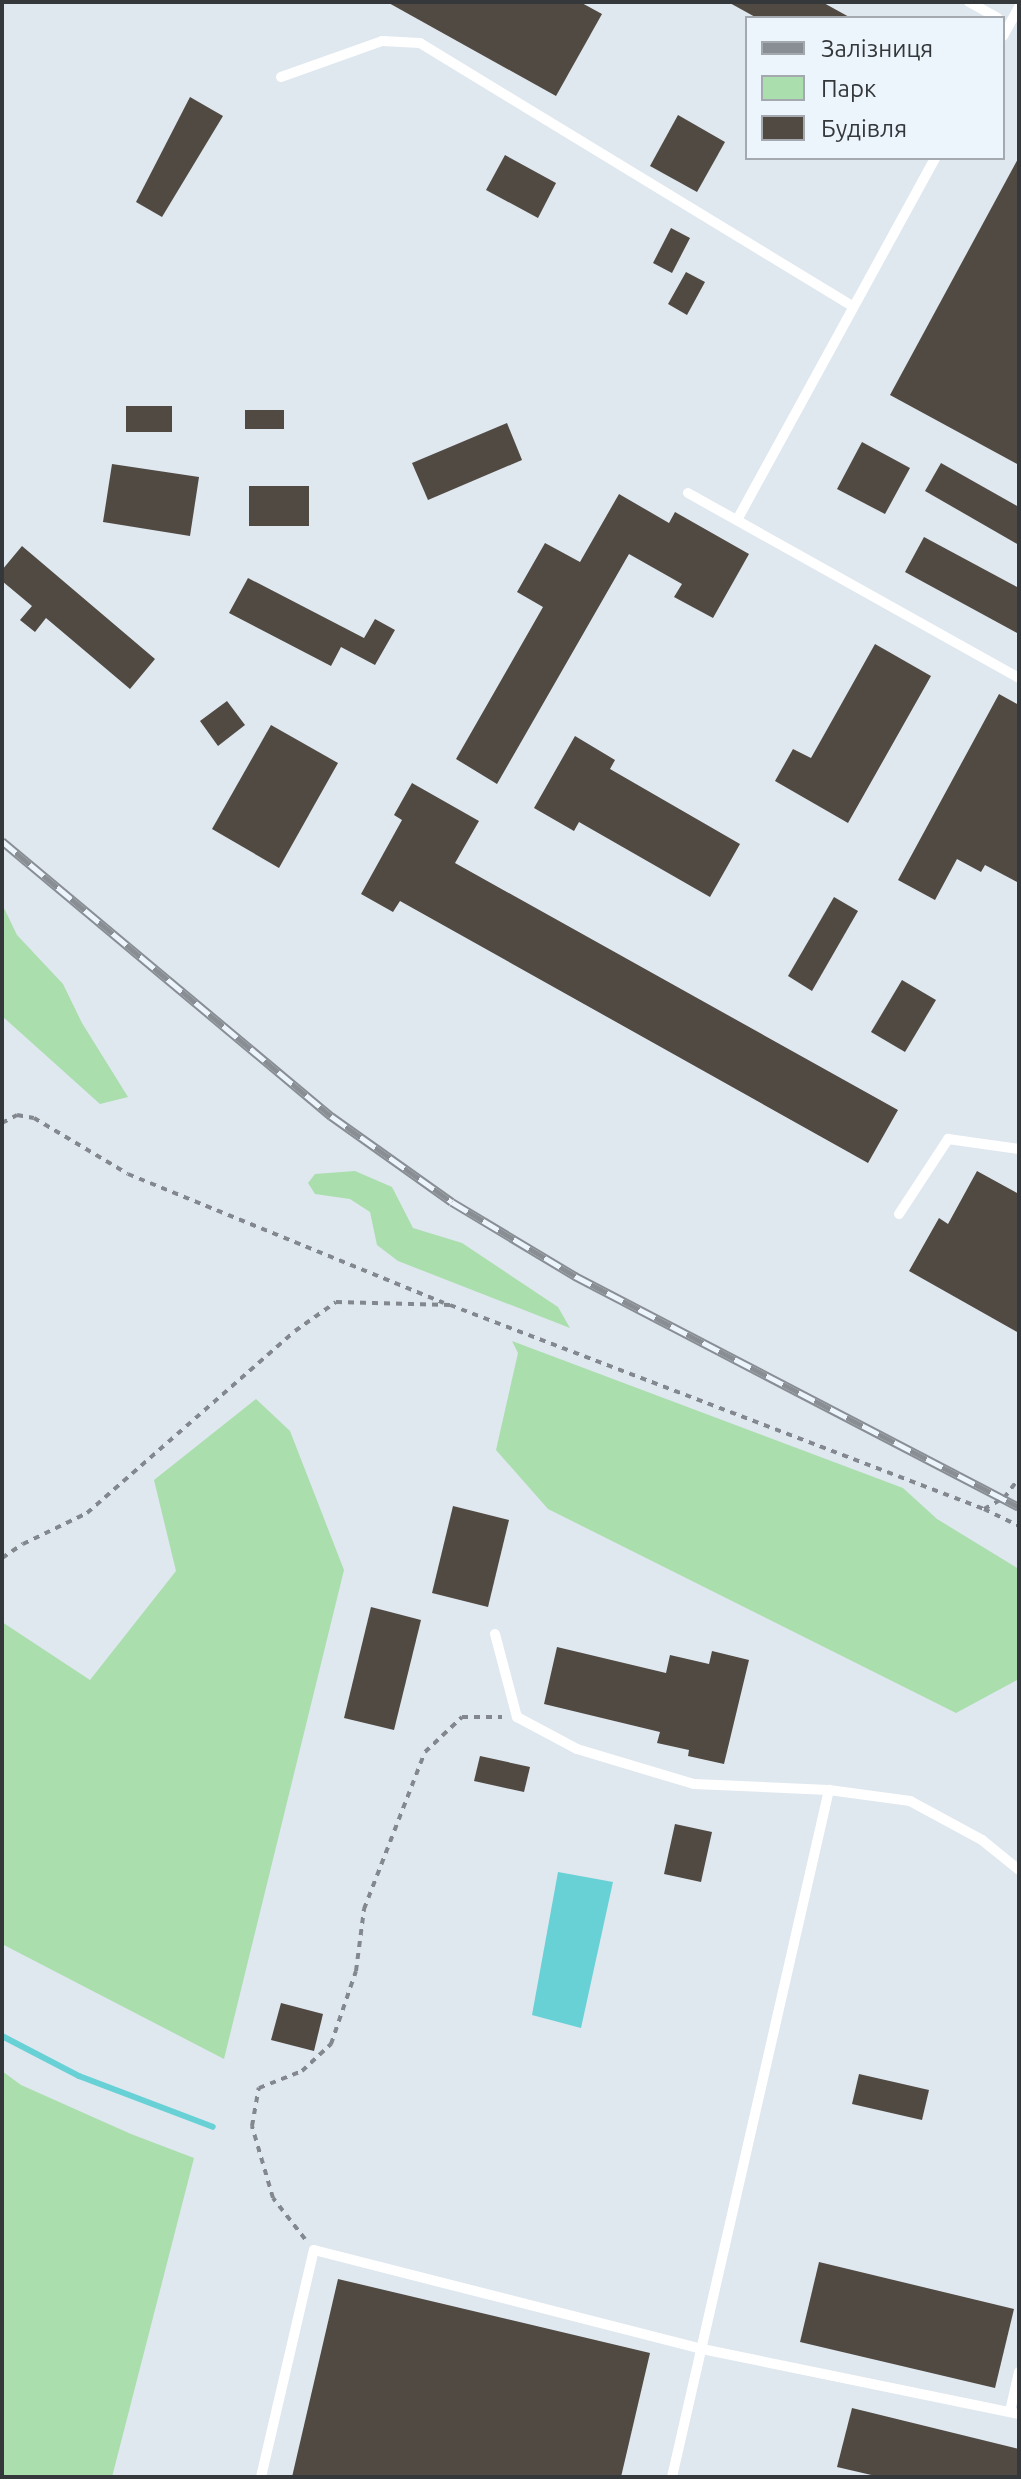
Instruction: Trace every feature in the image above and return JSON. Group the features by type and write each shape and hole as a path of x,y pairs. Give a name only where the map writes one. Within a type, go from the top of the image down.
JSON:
{"lane":[{"path":"969,2 994,16"},
{"path":"1007,23 1019,7"},
{"path":"281,77 382,41 420,43 852,306"},
{"path":"737,520 934,160"},
{"path":"688,493 1019,678"},
{"path":"899,1214 948,1139 1019,1149"},
{"path":"495,1634 517,1717 577,1749 694,1784 829,1790 910,1801 982,1840 1019,1870"},
{"path":"672,2477 829,1790"},
{"path":"261,2477 314,2250 702,2349 1014,2412 1019,2372"}],"path":[{"path":"2,1123 17,1115 34,1118 128,1174 450,1305 984,1509 1019,1526"},
{"path":"2,1558 23,1544 87,1513 295,1331 336,1302 450,1305"},
{"path":"984,1509 1004,1498 1019,1478"},
{"path":"314,2250 273,2198 252,2126 259,2088 302,2071 331,2044 356,1971 364,1909 425,1752 462,1717 517,1717"}],"green space":[{"path":"2,904 17,935 63,984 82,1023 128,1097 100,1104 2,1016"},
{"path":"355,1171 392,1187 413,1228 462,1243 558,1307 570,1328 398,1261 377,1245 370,1212 350,1199 315,1194 308,1183 315,1174"},
{"path":"512,1341 903,1488 937,1519 1019,1569 1019,1679 956,1713 548,1509 496,1450 518,1353"},
{"path":"256,1399 290,1431 344,1570 224,2059 2,1944 2,1622 90,1680 176,1571 154,1480"},
{"path":"2,2071 21,2085 194,2158 112,2477 2,2477"}],"water":[{"path":"558,1872 613,1882 581,2028 532,2015"}],"building":[{"path":"387,2 580,2 602,14 556,96"},
{"path":"728,2 822,2 847,16 753,16"},
{"path":"190,97 223,116 162,217 136,202"},
{"path":"678,115 725,142 697,192 650,166"},
{"path":"505,155 556,183 538,218 486,190"},
{"path":"1019,157 1019,465 890,395"},
{"path":"671,228 690,238 672,273 653,263"},
{"path":"686,272 705,282 687,315 668,304"},
{"path":"126,406 172,406 172,432 126,432"},
{"path":"245,410 284,410 284,429 245,429"},
{"path":"507,423 522,460 428,500 412,463"},
{"path":"862,442 910,468 885,514 837,489"},
{"path":"941,463 1019,507 1019,545 925,491"},
{"path":"112,464 199,477 190,536 103,522"},
{"path":"249,486 309,486 309,526 249,526"},
{"path":"619,494 669,523 675,512 749,554 713,618 674,597 682,584 629,554 497,784 456,759 543,607 517,592 545,543 580,562"},
{"path":"924,537 1019,588 1019,634 905,572"},
{"path":"22,546 155,659 130,689 46,618 35,632 20,620 32,606 2,581 2,570"},
{"path":"248,578 364,638 375,619 395,630 375,665 341,647 331,666 229,613"},
{"path":"875,644 931,676 848,823 775,781 793,749 811,758"},
{"path":"999,694 1019,705 1019,883 985,865 981,872 957,859 935,900 898,880"},
{"path":"227,701 245,725 218,746 200,721"},
{"path":"271,725 338,763 279,868 212,829"},
{"path":"575,736 615,760 610,769 740,844 710,897 579,822 574,831 534,808"},
{"path":"412,783 479,821 455,863 898,1110 868,1163 400,901 393,912 361,894 402,820 394,815"},
{"path":"834,897 858,911 812,991 788,976"},
{"path":"902,980 936,1000 905,1052 871,1032"},
{"path":"977,1171 1019,1194 1019,1333 909,1271 939,1218 948,1224"},
{"path":"453,1506 509,1520 488,1607 432,1593"},
{"path":"371,1607 421,1620 394,1730 344,1718"},
{"path":"557,1647 666,1673 670,1655 709,1664 712,1651 749,1660 724,1764 688,1756 689,1750 657,1743 660,1732 544,1704"},
{"path":"480,1756 530,1767 524,1792 474,1781"},
{"path":"675,1824 712,1832 701,1882 664,1874"},
{"path":"281,2003 323,2014 314,2051 271,2040"},
{"path":"859,2074 929,2090 922,2120 852,2104"},
{"path":"819,2262 1014,2309 995,2388 800,2342"},
{"path":"338,2279 650,2353 621,2477 292,2477"},
{"path":"852,2408 1019,2449 1019,2477 880,2477 837,2467"}],"waterway":[{"path":"2,2036 79,2076 213,2127"}],"railway":[{"path":"2,841 331,1116 452,1202 575,1276 1019,1507"}]}
